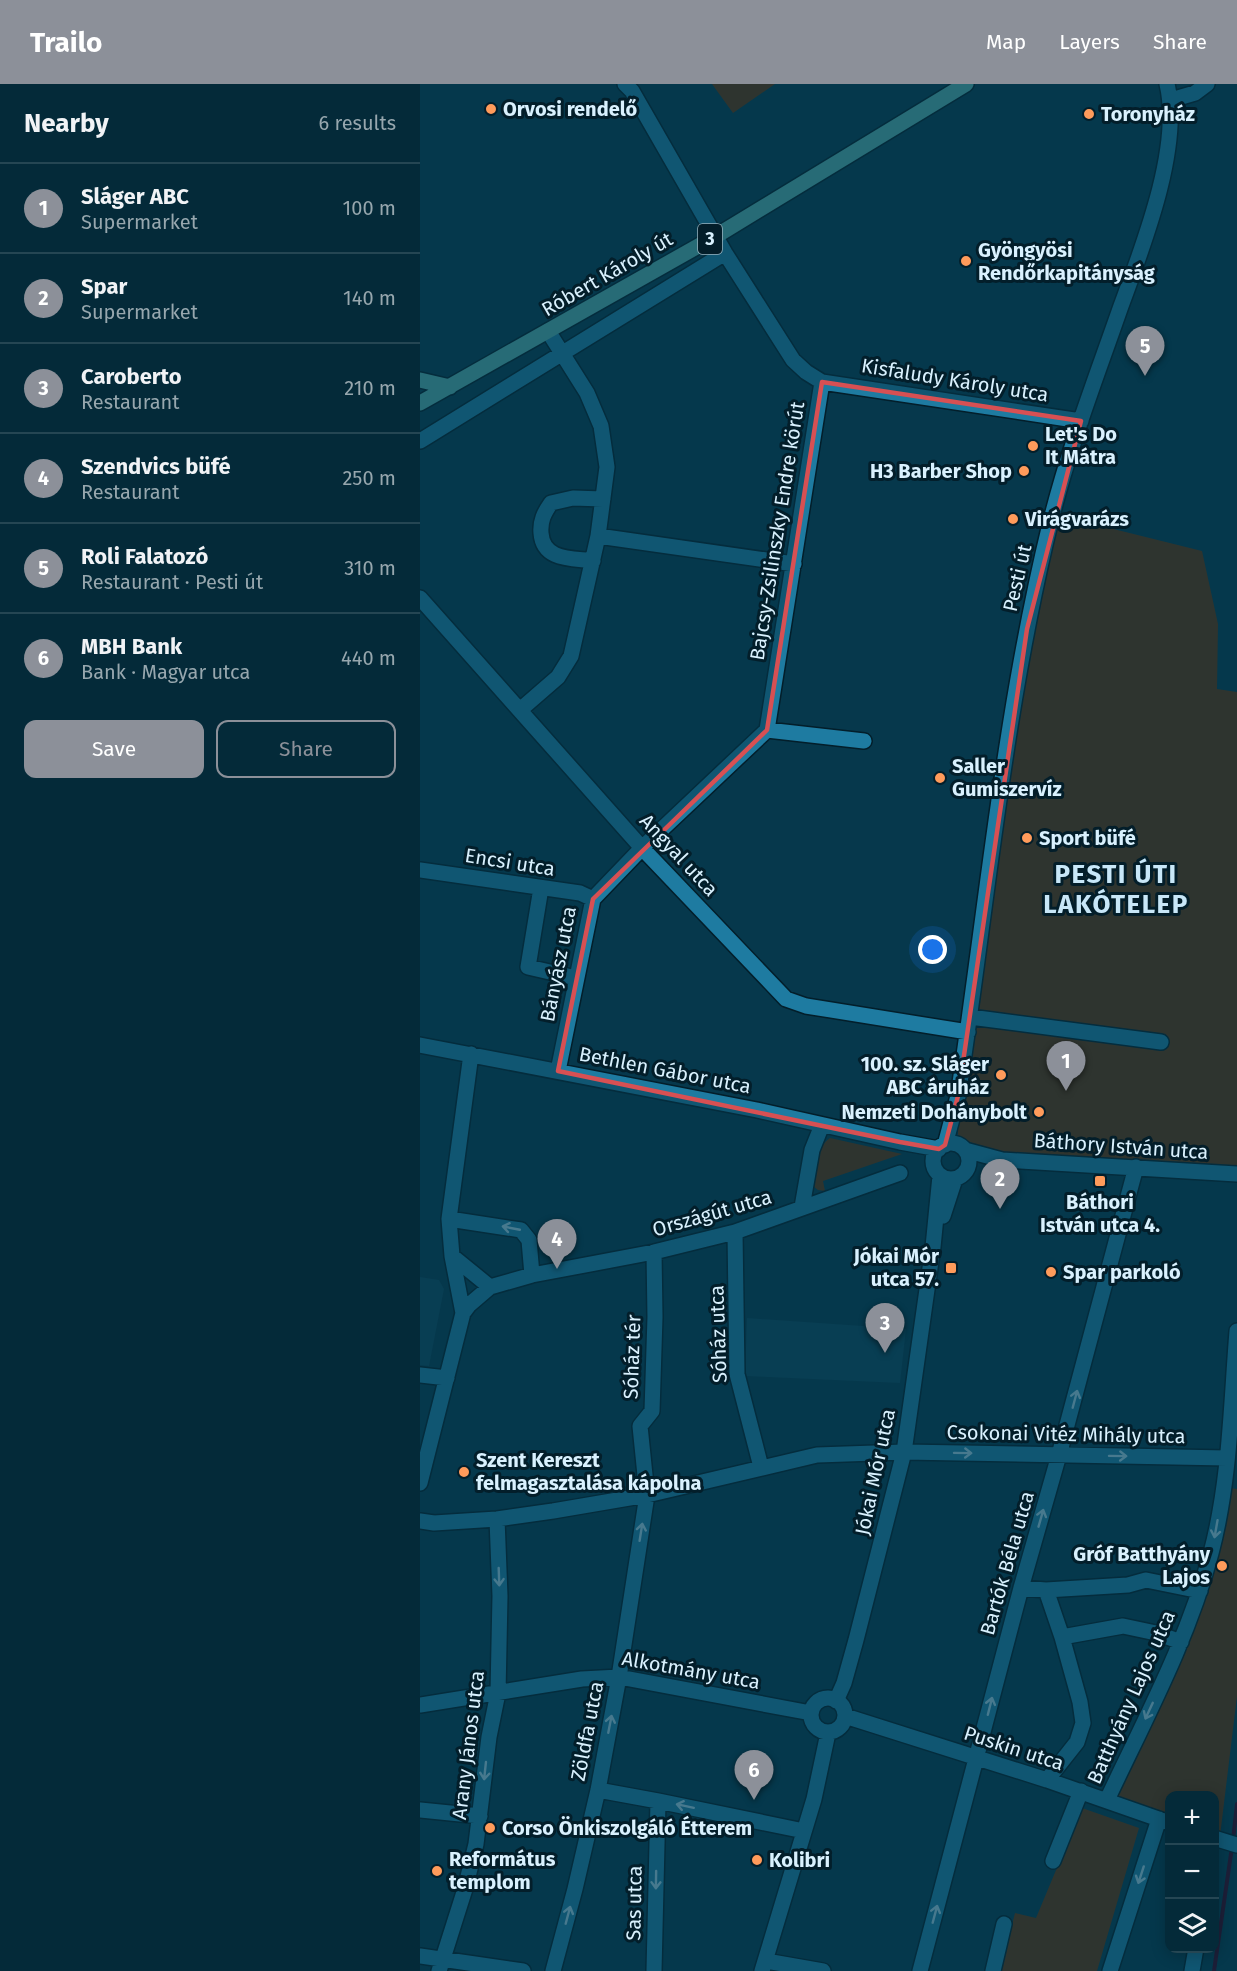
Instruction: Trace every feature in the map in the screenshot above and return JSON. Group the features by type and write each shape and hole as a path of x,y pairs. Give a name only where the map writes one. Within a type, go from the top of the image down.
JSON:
{"main road":[{"name":"Róbert Károly út","path":"420,403 716,236 966,84"},
{"path":"420,380 450,387"}],"street":[{"name":"Bajcsy-Zsilinszky Endre körút","path":"625,84 632,92 726,254 793,360 822,382 767,730"},
{"name":"Pesti út","path":"950,1159 1003,780 1027,630 1050,525 1081,421 1159,197 1168,142 1171,100 1167,84"},
{"path":"1171,100 1195,93 1208,84"},
{"path":"420,441 726,254"},
{"path":"520,710 558,677 571,656 598,536 607,467 602,426 587,393 548,331"},
{"name":"Kisfaludy Károly utca","path":"822,382 1081,421"},
{"path":"593,561 559,556 547,551 542,542 543,514 551,502 573,498 603,498"},
{"path":"598,536 794,564"},
{"name":"Angyal utca","path":"420,598 642,848 786,999 806,1006 969,1025 1161,1042"},
{"path":"642,848 767,730 864,741"},
{"name":"Bányász utca","path":"558,1071 593,899 642,848"},
{"name":"Encsi utca","path":"420,870 580,894 593,899"},
{"path":"541,888 528,967 576,978"},
{"name":"Bethlen Gábor utca","path":"420,1045 757,1110 900,1142 950,1159"},
{"path":"420,1483 463,1313 452,1256 449,1219 471,1054"},
{"path":"802,1207 812,1150 822,1125"},
{"name":"Báthory István utca","path":"950,1159 1237,1174"},
{"name":"Jókai Mór utca","path":"836,1701 844,1683 856,1640 904,1452 933,1247 950,1159"},
{"name":"Bartók Béla utca","path":"920,1971 1021,1587 1093,1331 1136,1167"},
{"name":"Országút utca","path":"463,1313 490,1287 532,1275 654,1252 735,1232 900,1173"},
{"path":"449,1219 521,1230 529,1240 532,1275"},
{"name":"Sóház utca","path":"735,1232 737,1374 761,1467"},
{"name":"Sóház tér","path":"647,1495 640,1426 652,1411 655,1317 654,1252"},
{"path":"452,1256 490,1287"},
{"name":"Batthyány Lajos utca","path":"1107,1800 1186,1632 1212,1551 1230,1468 1237,1331"},
{"path":"420,1375 447,1378"},
{"name":"Csokonai Vitéz Mihály utca","path":"420,1521 434,1523 497,1519 647,1495 817,1455 904,1452 1059,1455 1230,1468"},
{"name":"Zöldfa utca","path":"553,1971 598,1790 619,1677 647,1495"},
{"name":"Arany János utca","path":"441,1965 465,1889 480,1816 489,1737 498,1693 500,1596 497,1519"},
{"path":"1021,1587 1046,1590 1128,1585 1146,1580 1200,1591"},
{"path":"1046,1590 1080,1702 1083,1724 1077,1742 1047,1780"},
{"path":"1062,1637 1123,1626 1156,1633 1181,1642"},
{"name":"Alkotmány utca","path":"420,1705 582,1679 619,1677 811,1713"},
{"path":"822,1700 836,1701 842,1705 844,1721 839,1729 828,1732 819,1730 815,1726 811,1713 815,1705 822,1700"},
{"name":"Puskin utca","path":"845,1716 1081,1791 1164,1821"},
{"path":"823,1971 764,1966 814,1799 828,1732"},
{"path":"598,1790 804,1831"},
{"path":"1053,1861 1081,1791"},
{"name":"Sas utca","path":"654,1971 658,1801"},
{"path":"420,1810 480,1816"},
{"path":"1110,1971 1164,1821"},
{"path":"1219,1839 1237,1845"},
{"path":"993,1971 1004,1924"},
{"path":"1192,1971 1195,1953"},
{"path":"420,1956 441,1965 523,1971"}],"highlighted area":[{"path":"822,382 1081,421 1027,629 958,1096 945,1145 939,1149 900,1142 558,1071 593,899 767,730"}],"shaded area":[{"path":"712,84 775,84 733,113"},
{"path":"1053,514 1202,551 1218,624 1217,689 1237,692 1237,1174 980,1154 958,1145 958,1106 1001,792"},
{"path":"830,1138 902,1154 823,1181 825,1191 818,1190 813,1186 817,1160 821,1147"},
{"path":"420,1277 439,1280 444,1289 429,1366 420,1365"},
{"path":"747,1318 906,1329 900,1383 745,1376"},
{"path":"1223,1487 1237,1489 1237,1696 1220,1836 1219,1791 1165,1791 1165,1817 1113,1798 1164,1692"},
{"path":"1082,1808 1139,1828 1097,1971 1000,1971 1015,1913 1036,1918"}],"waterway":[{"path":"1233,1840 1237,1804"},
{"path":"1214,1971 1232,1847"}],"place":[{"name":"Orvosi rendelő","path":"491,109"},
{"name":"Toronyház","path":"1089,114"},
{"name":"Gyöngyösi Rendőrkapitányság","path":"966,261"},
{"name":"Roli Falatozó","path":"1145,376"},
{"name":"Let's Do It Mátra","path":"1033,446"},
{"name":"H3 Barber Shop","path":"1024,471"},
{"name":"Virágvarázs","path":"1013,519"},
{"name":"Saller Gumiszervíz","path":"940,778"},
{"name":"Sport büfé","path":"1027,838"},
{"name":"100. sz. Sláger ABC áruház","path":"1001,1075"},
{"name":"Sláger ABC","path":"1066,1091"},
{"name":"Nemzeti Dohánybolt","path":"1039,1112"},
{"name":"Báthori István utca 4.","path":"1100,1181"},
{"name":"Spar","path":"1000,1209"},
{"name":"Jókai Mór utca 57.","path":"951,1268"},
{"name":"Szendvics büfé","path":"557,1269"},
{"name":"Spar parkoló","path":"1051,1272"},
{"name":"Caroberto","path":"885,1353"},
{"name":"Szent Kereszt felmagasztalása kápolna","path":"464,1472"},
{"name":"Gróf Batthyány Lajos","path":"1222,1566"},
{"name":"MBH Bank","path":"754,1800"},
{"name":"Corso Önkiszolgáló Étterem","path":"490,1828"},
{"name":"Kolibri","path":"757,1860"},
{"name":"Református templom","path":"437,1871"}],"district":[{"name":"PESTI ÚTI LAKÓTELEP","path":"1116,889"}]}
